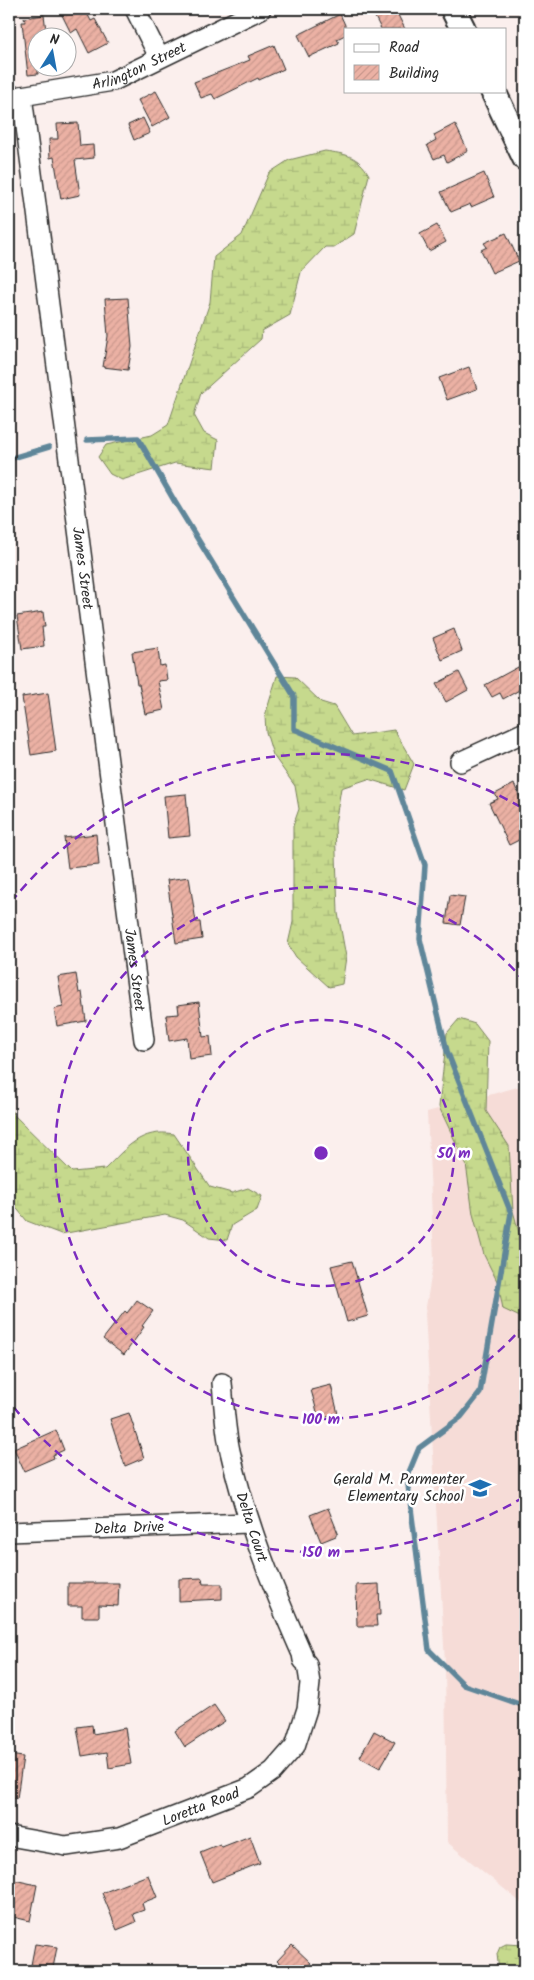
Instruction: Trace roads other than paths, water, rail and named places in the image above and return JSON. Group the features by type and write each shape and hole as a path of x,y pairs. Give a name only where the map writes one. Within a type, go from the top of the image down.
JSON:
{"street":[{"path":"135,9 159,57"},
{"name":"Arlington Street","path":"16,97 113,81 261,9"},
{"path":"453,9 462,28"},
{"path":"493,92 525,158"},
{"name":"James Street","path":"16,97 144,1040"},
{"path":"460,762 525,732"},
{"name":"Delta Court","path":"222,1383 230,1450 249,1523 277,1598 303,1660 307,1664"},
{"name":"Delta Drive","path":"9,1532 249,1523"},
{"name":"Loretta Road","path":"9,1836 66,1846 119,1838 249,1788 272,1772 296,1746 307,1709 310,1682 307,1664"}],"waterway":[{"path":"87,440 138,438 294,696 294,729 392,771 425,865 420,939 447,1051 511,1213 480,1393 461,1417 419,1448 407,1477 429,1650 464,1685 525,1706"},
{"path":"9,459 49,447"}],"place":[{"name":"Gerald M. Parmenter Elementary School","path":"480,1488"}]}
